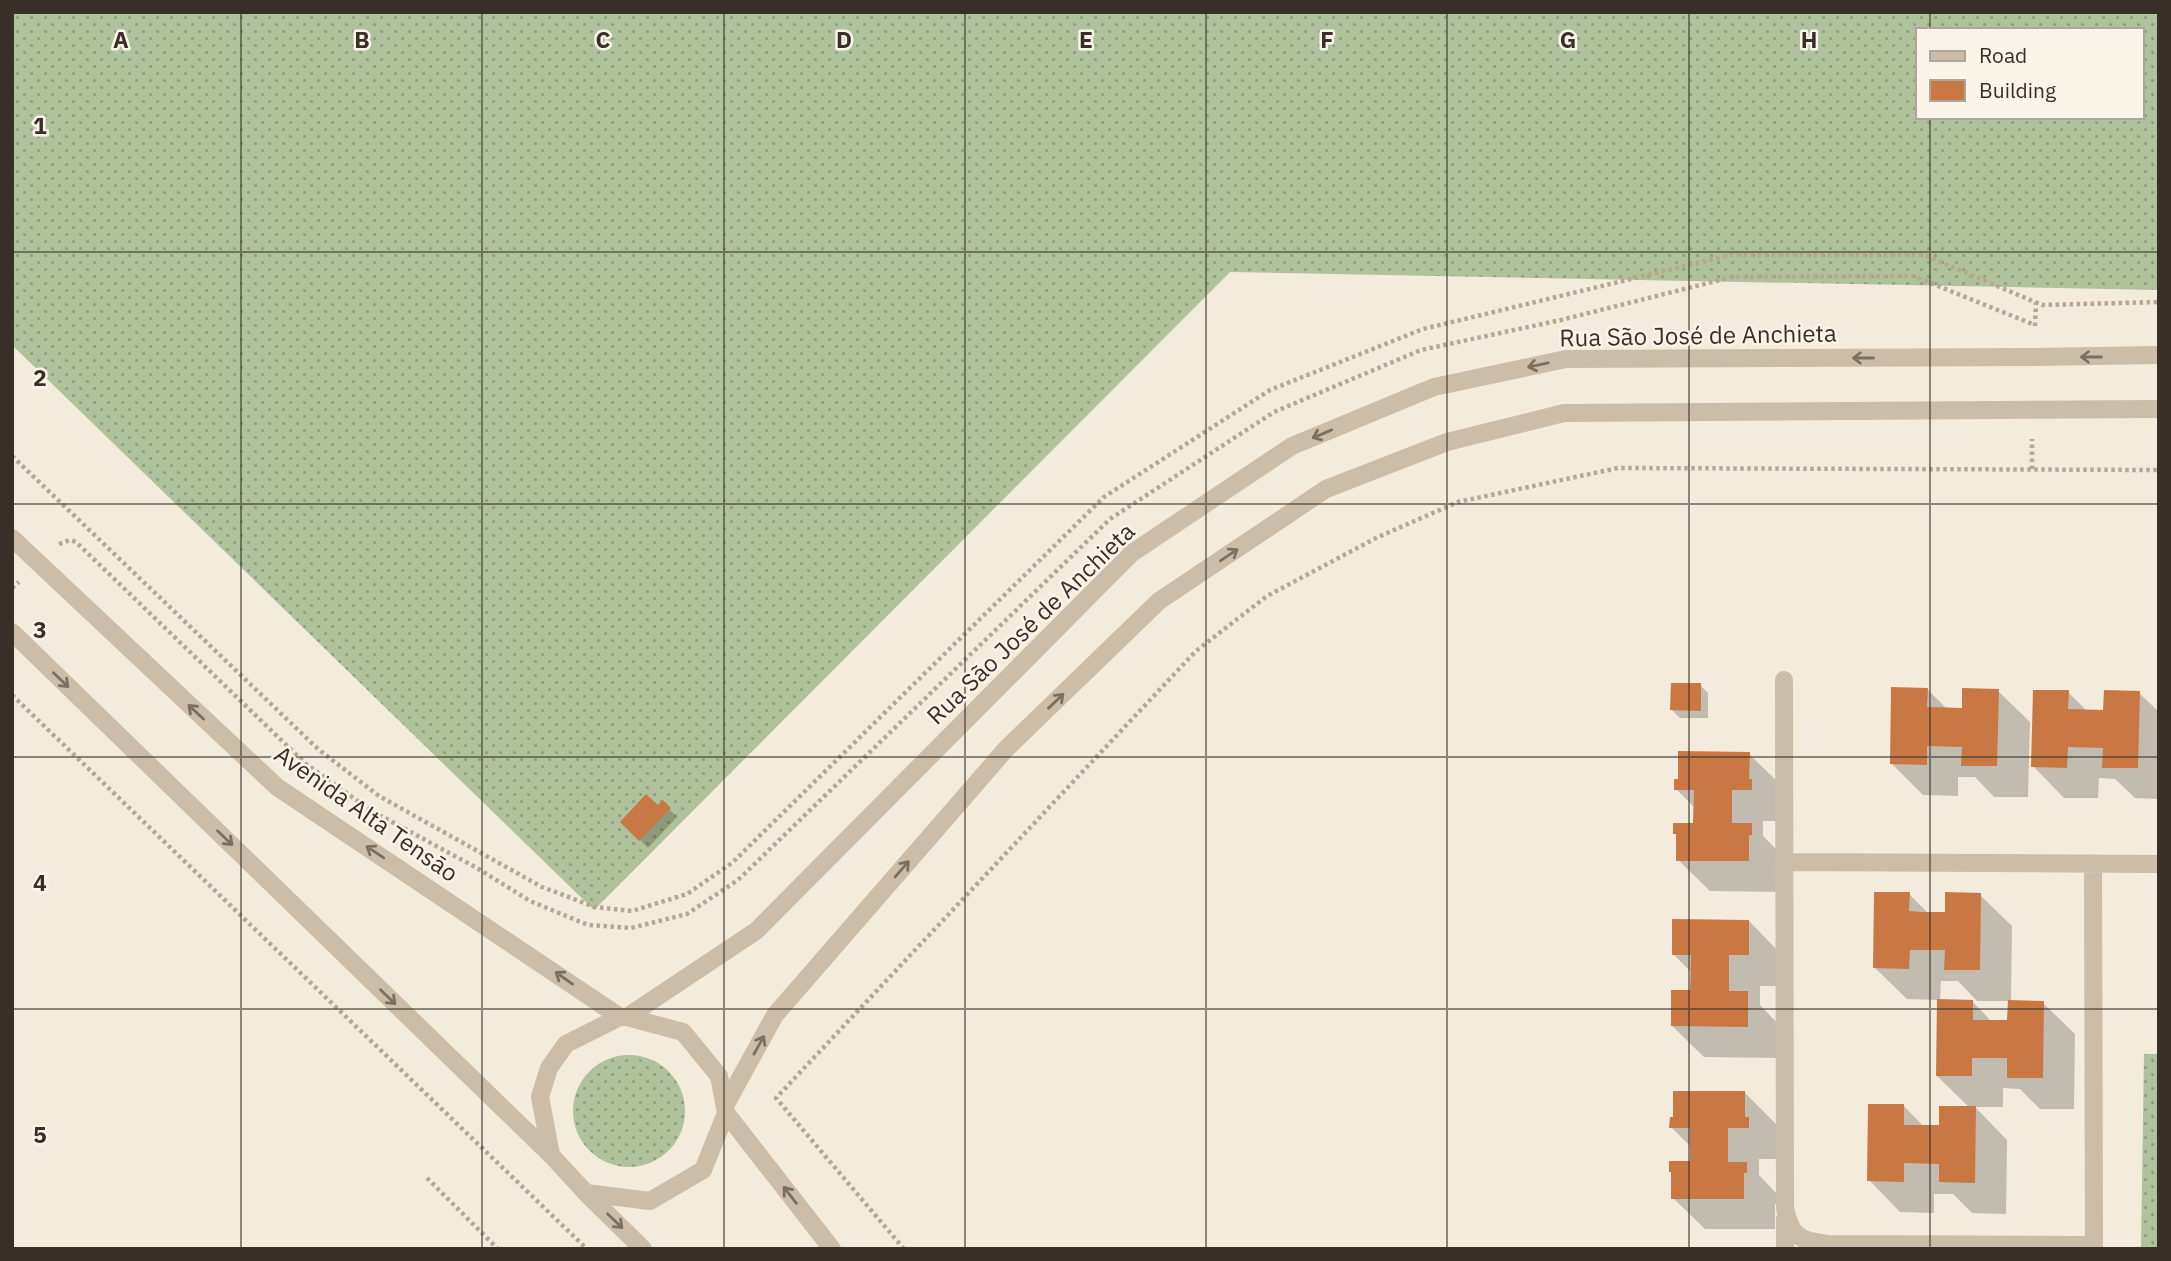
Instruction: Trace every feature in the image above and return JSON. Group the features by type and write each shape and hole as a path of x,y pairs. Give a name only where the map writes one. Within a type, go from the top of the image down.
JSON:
{"street":[{"name":"Rua São José de Anchieta","path":"623,1017 756,931 1132,553 1292,446 1434,387 1566,359 2159,355"},
{"path":"586,1193 650,1200 703,1170 726,1109 775,1015 1006,749 1159,601 1326,489 1447,442 1564,413 2159,409"},
{"name":"Avenida Alta Tensāo","path":"12,538 277,787 623,1017"},
{"path":"12,632 551,1155 643,1249"},
{"path":"1784,680 1785,1249"},
{"path":"1785,863 2159,864"},
{"path":"1785,1208 1788,1224 1796,1235 1810,1242 2094,1245 2093,864"},
{"path":"551,1155 540,1097 549,1068 566,1044 623,1017 683,1031 719,1076 726,1109 832,1249"}],"path":[{"path":"12,456 318,749 379,796 542,887 595,907 632,911 687,894 732,863 1104,497 1270,390 1295,380 1423,329 1731,255 1924,255 2042,305 2159,302"},
{"path":"58,545 70,540 76,542 306,764 370,810 477,868 530,901 588,925 631,928 687,914 738,880 1110,519 1274,412 1421,350 1561,320 1732,277 1913,276 2035,326 2048,325"},
{"path":"904,1249 776,1098 1196,651 1267,596 1378,537 1458,502 1618,468 2159,470"},
{"path":"12,695 587,1249"},
{"path":"426,1178 498,1249"}],"green space":[{"path":"12,12 2159,12 2159,290 1230,272 594,910 12,345"},
{"path":"2144,1054 2159,1054 2159,1249 2141,1249"},
{"path":"629,1055 651,1059 669,1071 681,1089 685,1111 681,1133 669,1151 651,1163 629,1167 607,1163 589,1151 577,1133 573,1111 577,1089 589,1071 607,1059"}],"building":[{"path":"1671,683 1701,683 1701,711 1670,710"},
{"path":"1891,687 1928,688 1927,707 1962,708 1962,688 1999,689 1997,766 1961,766 1962,747 1927,746 1927,765 1890,764"},
{"path":"2033,690 2069,690 2068,709 2103,710 2104,690 2140,691 2138,768 2102,768 2103,748 2068,747 2067,768 2031,767"},
{"path":"1678,751 1750,752 1749,779 1752,779 1752,790 1732,790 1732,823 1752,823 1749,861 1676,861 1676,834 1673,834 1673,823 1693,823 1694,790 1674,790 1674,779 1678,779"},
{"path":"646,794 658,805 663,800 671,808 639,841 620,822"},
{"path":"1874,892 1910,892 1909,911 1921,912 1945,912 1945,892 1981,893 1980,970 1944,970 1945,950 1910,950 1909,969 1873,968"},
{"path":"1672,919 1749,920 1749,955 1729,955 1729,991 1748,991 1748,1027 1671,1026 1671,990 1690,990 1691,955 1672,955"},
{"path":"1937,999 1973,1000 1973,1020 2007,1020 2008,1000 2044,1001 2043,1078 2007,1078 2007,1058 1972,1058 1972,1076 1936,1076"},
{"path":"1673,1091 1745,1091 1745,1117 1749,1117 1749,1128 1728,1128 1728,1162 1747,1162 1747,1173 1744,1173 1744,1199 1671,1199 1669,1161 1690,1161 1690,1128 1669,1128 1670,1117 1673,1117"},
{"path":"1868,1104 1904,1104 1904,1125 1939,1125 1939,1106 1976,1106 1975,1183 1939,1182 1939,1164 1904,1163 1904,1182 1867,1181"}]}
